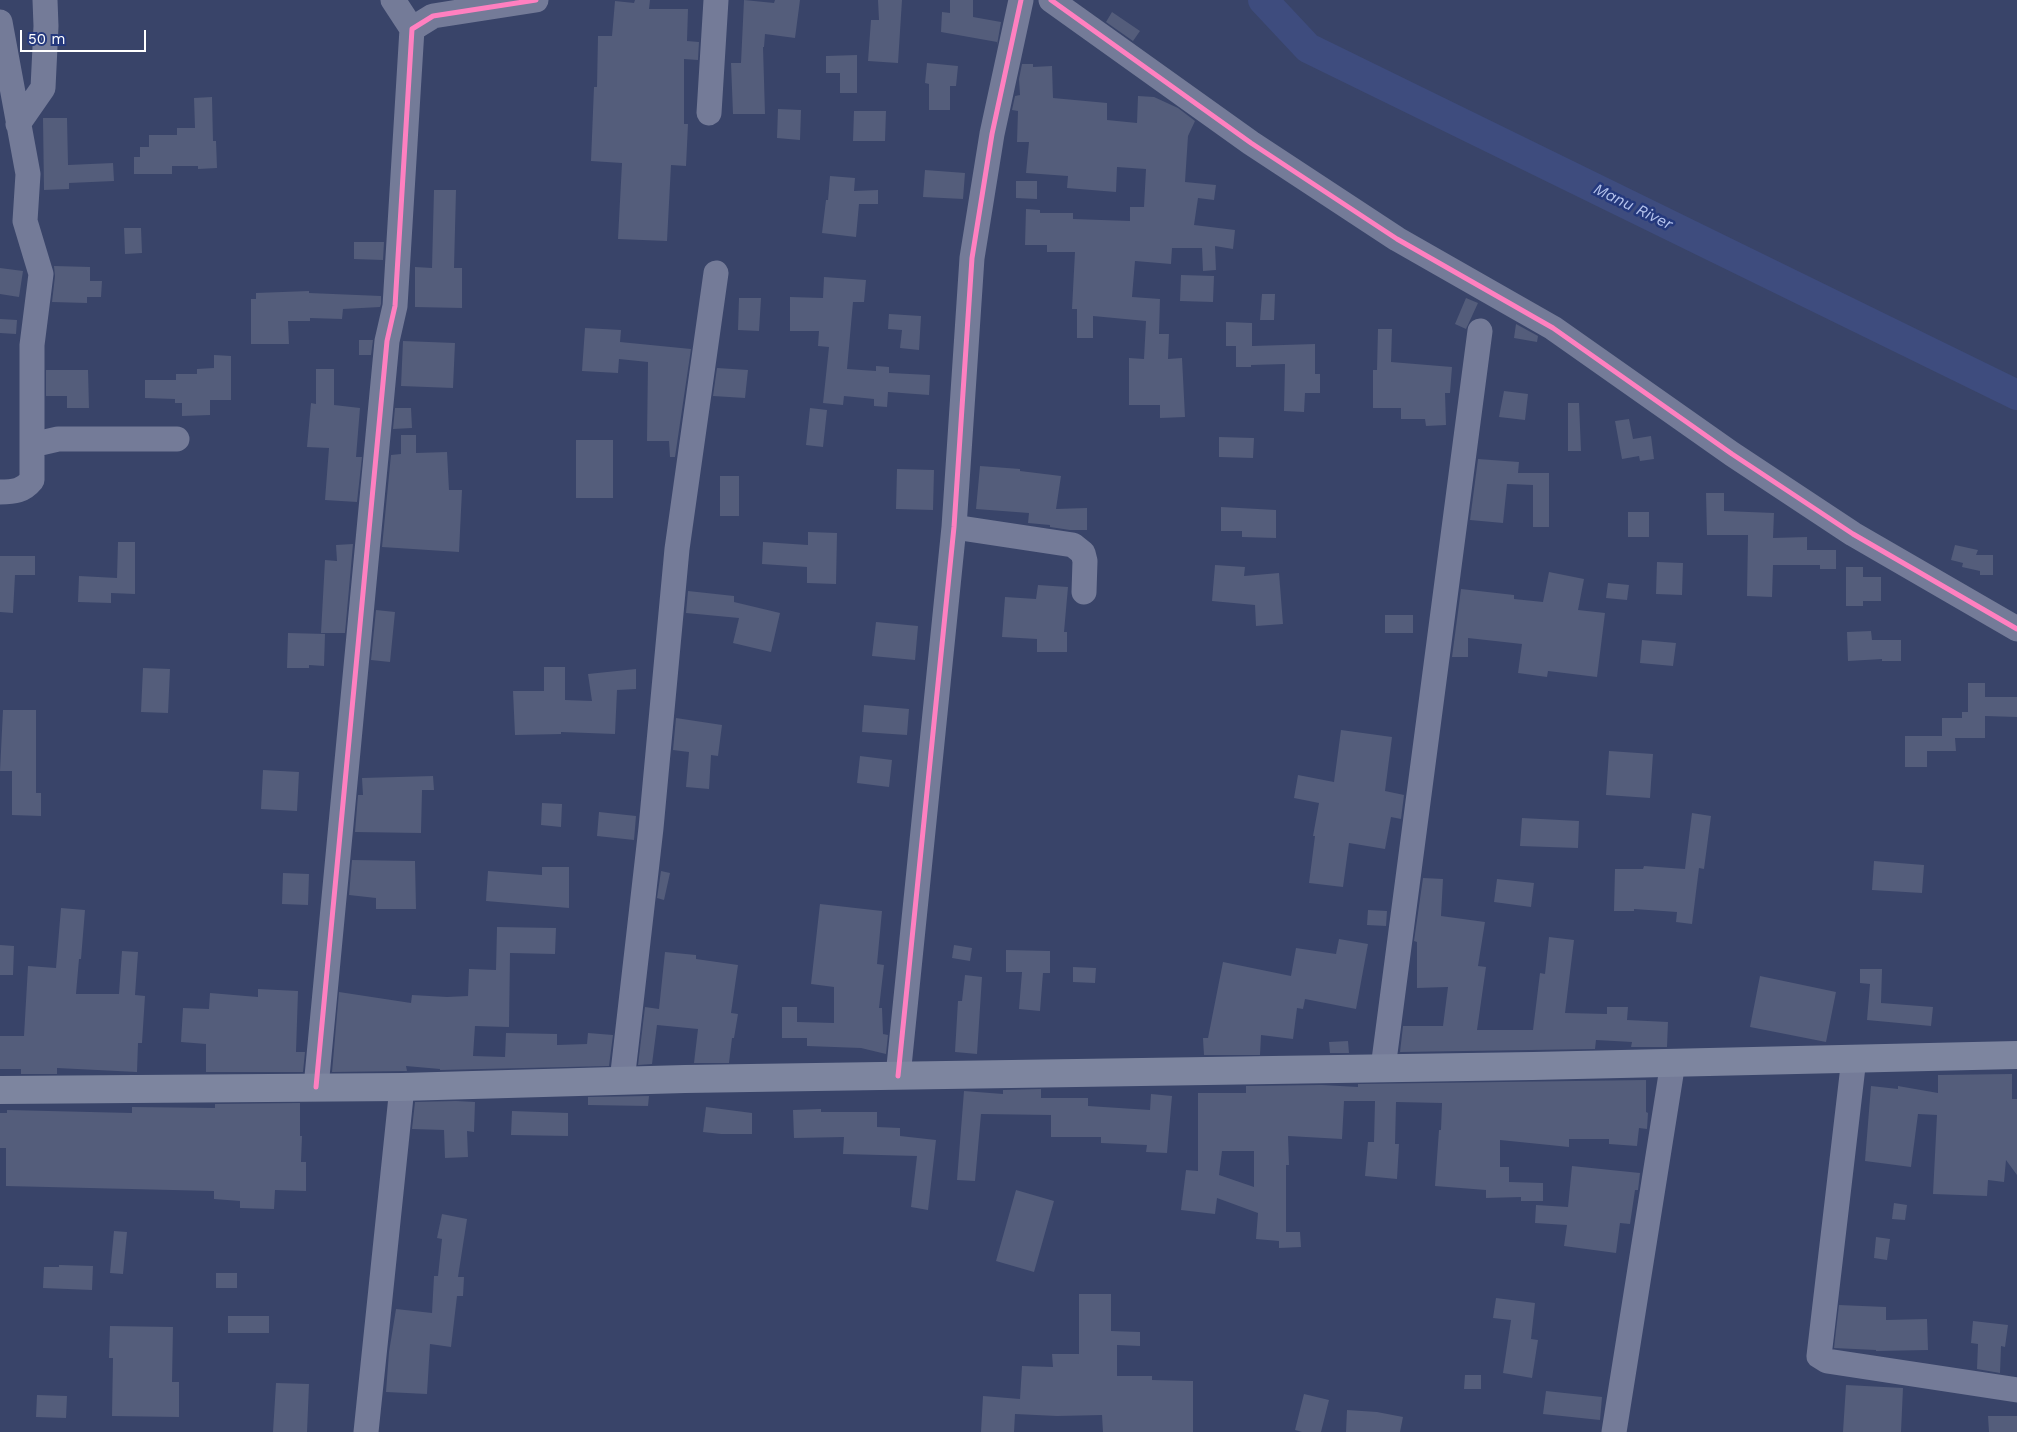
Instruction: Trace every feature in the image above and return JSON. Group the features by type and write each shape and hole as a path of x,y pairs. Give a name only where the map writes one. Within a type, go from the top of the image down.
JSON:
{"main road":[{"path":"0,1090 402,1086 2017,1055"}],"street":[{"path":"18,124 43,88 46,26 45,0"},
{"path":"316,1087 386,351 395,306 412,28 392,0"},
{"path":"412,28 432,16 536,0"},
{"path":"709,113 716,0"},
{"path":"898,1076 954,527 972,258 992,134 1021,0"},
{"path":"1051,0 1250,143 1397,239 1553,328 1732,454 1852,534 2017,629"},
{"path":"0,22 28,174 25,221 41,274 32,345 32,480 26,487 14,492 0,492"},
{"path":"622,1081 651,828 677,549 716,274"},
{"path":"1383,1068 1480,331"},
{"path":"32,445 58,439 177,439"},
{"path":"954,527 1073,545 1083,553 1085,562 1084,592"},
{"path":"1854,1058 1819,1356 1827,1361 2017,1390"},
{"path":"1614,1432 1673,1062"},
{"path":"366,1432 402,1086"}],"building":[{"path":"635,0 650,0 649,9 688,9 687,41 699,42 698,60 684,59 684,124 688,124 686,166 671,165 667,241 618,239 622,163 591,161 594,87 597,87 598,36 612,36 615,1 634,3"},
{"path":"744,0 774,3 775,0 800,0 795,38 765,34 763,47 765,114 733,114 731,63 741,63"},
{"path":"878,0 902,0 898,63 868,61 871,20 879,20"},
{"path":"950,0 973,0 973,17 1001,22 997,45 997,42 941,32 942,12 950,13"},
{"path":"1112,12 1140,31 1133,41 1106,22"},
{"path":"857,55 857,93 840,93 840,73 826,73 826,56"},
{"path":"927,63 958,66 956,86 950,86 950,110 929,110 929,84 925,83"},
{"path":"1022,64 1033,64 1033,67 1052,66 1053,98 1107,103 1107,120 1137,123 1138,96 1154,97 1178,108 1195,121 1188,136 1185,182 1216,185 1214,200 1198,198 1194,225 1235,230 1233,249 1215,246 1216,270 1203,271 1202,248 1172,248 1171,264 1135,261 1132,297 1160,299 1159,334 1169,334 1168,359 1182,358 1185,417 1160,418 1160,405 1129,405 1129,358 1144,359 1146,321 1093,316 1093,338 1077,338 1077,309 1072,309 1075,252 1047,252 1047,245 1025,245 1026,209 1040,210 1040,213 1073,213 1073,219 1130,221 1130,207 1144,207 1146,169 1117,167 1116,192 1067,188 1068,176 1026,173 1029,142 1017,142 1018,111 1012,110 1015,96 1020,95 1019,79"},
{"path":"212,97 213,141 216,141 217,168 198,169 198,166 172,166 172,174 134,174 134,157 140,157 140,147 149,147 149,135 177,135 177,128 195,128 194,98"},
{"path":"778,109 801,110 800,140 777,138"},
{"path":"854,111 886,111 885,141 853,141"},
{"path":"43,118 67,118 68,165 113,163 114,181 69,183 69,189 44,190"},
{"path":"925,170 965,173 963,199 923,197"},
{"path":"830,176 855,178 854,191 878,190 878,204 859,204 856,237 822,233"},
{"path":"1016,181 1037,181 1037,199 1016,198"},
{"path":"434,190 456,190 454,268 462,268 462,308 415,307 415,267 432,268"},
{"path":"124,228 141,228 142,253 125,254"},
{"path":"354,242 384,242 383,260 354,259"},
{"path":"54,266 90,267 90,281 102,281 101,297 87,297 87,303 52,302 55,276"},
{"path":"0,268 23,271 19,297 0,294"},
{"path":"1181,275 1214,276 1213,302 1180,301"},
{"path":"824,277 866,280 864,302 853,302 847,369 876,371 876,366 889,367 889,373 930,375 929,395 888,392 887,407 874,406 874,399 844,396 843,405 823,403 829,347 818,346 819,331 790,331 790,297 823,298"},
{"path":"309,291 309,293 381,296 381,304 380,307 343,309 342,319 310,318 310,321 288,321 289,344 251,344 251,299 256,299 256,293"},
{"path":"1262,294 1275,294 1274,320 1260,320"},
{"path":"739,298 761,298 759,331 738,330"},
{"path":"1466,298 1478,303 1466,329 1455,324"},
{"path":"889,314 921,316 919,350 900,348 902,330 888,329"},
{"path":"0,319 17,320 16,334 0,333"},
{"path":"1226,322 1252,323 1252,346 1315,344 1315,374 1320,374 1320,393 1305,393 1304,412 1284,411 1285,364 1236,367 1236,346 1226,346"},
{"path":"1516,324 1538,336 1537,342 1514,338"},
{"path":"585,328 621,330 620,342 691,349 675,457 670,457 669,441 647,441 648,362 619,359 618,373 582,371"},
{"path":"1378,329 1392,329 1391,362 1452,367 1450,393 1445,393 1446,425 1426,426 1425,419 1401,419 1401,408 1373,408 1373,370 1377,370"},
{"path":"359,340 373,340 371,355 359,355"},
{"path":"403,341 455,343 453,388 401,386"},
{"path":"214,355 231,356 231,400 210,400 210,415 182,416 182,403 175,403 175,399 145,398 145,380 176,380 176,374 197,374 197,369 214,368"},
{"path":"717,368 748,370 745,398 713,396"},
{"path":"316,369 334,369 334,405 360,408 356,457 362,457 357,502 325,500 329,448 307,447 311,403 316,404"},
{"path":"46,370 88,370 89,408 67,408 67,396 46,396"},
{"path":"1504,391 1528,394 1525,420 1499,417"},
{"path":"1568,403 1579,403 1581,451 1568,451"},
{"path":"395,408 411,408 412,428 393,429"},
{"path":"810,408 827,410 823,447 806,445"},
{"path":"1629,419 1633,439 1651,436 1654,459 1640,461 1639,456 1622,459 1615,421"},
{"path":"401,435 416,435 416,453 447,452 449,490 462,490 459,552 382,547 391,455 401,454"},
{"path":"1219,437 1254,438 1253,458 1219,457"},
{"path":"576,440 613,440 613,498 576,498"},
{"path":"1478,459 1519,462 1518,473 1549,473 1549,527 1533,527 1533,485 1507,484 1503,523 1470,520"},
{"path":"980,466 1020,469 1020,471 1061,476 1056,509 1087,508 1087,530 1070,530 1050,527 1050,525 1028,523 1029,513 976,509"},
{"path":"897,469 934,470 933,510 896,509"},
{"path":"720,476 739,476 739,516 720,516"},
{"path":"1706,493 1724,493 1724,511 1774,513 1773,538 1807,537 1807,550 1836,550 1836,569 1820,569 1820,565 1773,565 1772,597 1747,596 1748,535 1707,535"},
{"path":"1221,507 1276,510 1276,538 1242,537 1242,531 1221,531"},
{"path":"1628,512 1649,512 1649,537 1628,537"},
{"path":"808,532 837,533 836,584 807,583 807,567 762,564 763,542 808,545"},
{"path":"118,542 135,542 135,594 111,593 111,603 78,602 79,576 117,578"},
{"path":"353,544 345,633 321,633 325,560 337,561 336,545"},
{"path":"1955,545 1978,550 1976,555 1993,555 1993,575 1980,575 1980,571 1962,567 1963,563 1951,560"},
{"path":"0,556 35,556 35,575 15,575 13,613 0,612"},
{"path":"1657,562 1683,563 1682,595 1656,594"},
{"path":"1215,565 1245,567 1244,576 1279,573 1283,624 1256,626 1255,605 1212,601"},
{"path":"1846,567 1863,567 1863,577 1881,577 1881,601 1863,601 1863,606 1846,606"},
{"path":"1549,572 1584,579 1578,610 1605,613 1597,677 1548,671 1547,677 1518,673 1522,644 1468,638 1468,657 1452,657 1461,589 1514,595 1514,599 1543,602"},
{"path":"1608,583 1629,585 1627,600 1606,598"},
{"path":"1038,585 1068,587 1064,632 1067,632 1067,652 1037,652 1037,639 1002,637 1005,597 1036,599"},
{"path":"688,591 734,596 734,602 780,613 771,652 733,643 739,618 686,613"},
{"path":"376,610 395,612 390,662 371,660"},
{"path":"1385,615 1413,615 1413,633 1385,633"},
{"path":"876,622 918,626 915,660 872,656"},
{"path":"1871,631 1872,640 1901,640 1901,661 1882,661 1882,659 1848,661 1847,632"},
{"path":"288,633 325,634 324,666 309,665 309,668 287,668"},
{"path":"1642,640 1676,643 1673,666 1640,663"},
{"path":"544,667 565,667 565,700 592,701 588,674 636,669 636,689 617,690 615,734 561,732 561,734 515,735 513,691 544,691"},
{"path":"143,668 170,669 168,713 141,712"},
{"path":"1968,683 1985,683 1985,697 2017,697 2017,717 1985,716 1985,738 1955,738 1956,751 1927,751 1927,767 1905,767 1905,736 1942,736 1942,718 1962,718 1962,712 1968,712"},
{"path":"864,705 909,709 907,735 862,732"},
{"path":"3,710 36,710 36,793 41,793 41,816 12,815 12,771 0,771"},
{"path":"676,718 722,725 718,756 711,755 709,789 686,787 689,752 673,750"},
{"path":"1341,730 1392,737 1385,791 1404,795 1401,819 1391,817 1385,849 1349,843 1343,887 1309,883 1315,836 1313,836 1319,803 1294,798 1298,775 1334,782"},
{"path":"1609,751 1653,754 1650,798 1606,795"},
{"path":"860,756 892,760 889,787 857,783"},
{"path":"263,770 299,772 297,811 261,809"},
{"path":"433,776 434,790 422,790 421,833 355,832 358,795 363,795 362,778"},
{"path":"542,803 562,804 561,827 541,825"},
{"path":"599,812 636,816 634,840 597,836"},
{"path":"1692,813 1711,816 1704,869 1699,868 1692,924 1676,922 1677,912 1634,909 1634,911 1614,911 1615,869 1643,869 1644,866 1685,869"},
{"path":"1522,818 1579,821 1578,848 1520,846"},
{"path":"352,860 415,861 416,909 376,909 376,898 349,895"},
{"path":"1874,861 1924,865 1922,893 1872,890"},
{"path":"542,867 569,867 569,908 486,901 488,871 542,875"},
{"path":"661,871 670,873 664,900 657,898"},
{"path":"283,873 309,874 308,905 282,904"},
{"path":"1423,878 1443,879 1441,916 1485,922 1478,966 1486,967 1477,1030 1533,1030 1540,973 1545,974 1549,937 1574,940 1565,1013 1607,1014 1607,1007 1628,1007 1627,1020 1668,1022 1667,1047 1631,1047 1632,1042 1596,1040 1595,1049 1400,1052 1403,1026 1443,1026 1448,987 1417,988 1417,942 1414,941"},
{"path":"1497,879 1534,883 1531,907 1494,902"},
{"path":"820,904 882,911 877,964 884,965 879,1008 882,1008 883,1034 888,1035 886,1054 861,1048 807,1046 807,1038 782,1038 782,1007 797,1007 797,1022 834,1023 834,987 811,984"},
{"path":"61,908 85,910 76,994 119,994 122,951 138,952 135,995 145,996 142,1043 138,1043 137,1072 57,1068 57,1074 21,1074 21,1069 0,1069 0,1036 24,1036 28,966 56,968"},
{"path":"1368,910 1387,911 1386,926 1367,925"},
{"path":"497,927 556,928 555,954 510,953 509,1027 475,1026 473,1056 505,1057 506,1033 557,1034 557,1045 587,1044 588,1033 613,1035 609,1066 440,1070 406,1066 407,1071 332,1072 339,992 411,1003 412,995 468,996 469,969 496,970"},
{"path":"1339,939 1368,944 1356,1009 1305,999 1303,1009 1297,1008 1293,1039 1261,1035 1260,1055 1204,1055 1203,1038 1208,1038 1223,962 1291,976 1296,948 1336,954"},
{"path":"0,945 14,946 13,975 0,975"},
{"path":"954,945 972,948 970,961 952,958"},
{"path":"1006,950 1050,951 1050,973 1043,973 1040,1011 1019,1009 1022,972 1006,972"},
{"path":"665,952 696,955 696,959 738,965 731,1013 738,1014 734,1038 732,1038 729,1063 694,1063 698,1029 657,1025 652,1064 638,1065 645,1007 659,1009"},
{"path":"1073,967 1096,968 1095,983 1073,982"},
{"path":"1860,969 1882,969 1881,1003 1933,1007 1931,1026 1867,1020 1870,984 1860,983"},
{"path":"965,975 982,977 977,1054 955,1052 958,1001 962,1001"},
{"path":"1760,976 1836,992 1826,1042 1750,1027"},
{"path":"258,989 298,991 296,1052 305,1052 303,1072 206,1072 206,1044 181,1042 183,1008 209,1009 210,993 258,997"},
{"path":"1348,1041 1349,1053 1330,1053 1329,1042"},
{"path":"2012,1074 2012,1099 2017,1099 2017,1175 2006,1160 2004,1182 1988,1180 1987,1196 1933,1194 1937,1115 1918,1114 1911,1167 1865,1161 1871,1086 1898,1089 1898,1086 1938,1093 1938,1075"},
{"path":"1646,1080 1647,1129 1639,1128 1637,1146 1609,1144 1609,1139 1569,1139 1569,1147 1500,1140 1500,1167 1509,1167 1509,1182 1543,1183 1543,1201 1521,1201 1521,1197 1486,1198 1486,1190 1435,1186 1442,1103 1396,1102 1395,1144 1399,1144 1397,1179 1365,1176 1368,1142 1374,1142 1375,1101 1344,1101 1342,1139 1288,1136 1289,1165 1286,1165 1286,1232 1300,1232 1301,1247 1279,1248 1279,1241 1256,1239 1258,1213 1217,1198 1215,1214 1181,1210 1186,1170 1198,1171 1198,1093 1246,1093 1246,1086 1322,1085 1358,1087 1358,1084","holes":["1222,1151 1254,1151 1254,1187 1219,1175"]},
{"path":"1041,1089 1041,1098 1088,1098 1088,1106 1150,1110 1151,1094 1172,1096 1167,1153 1146,1152 1147,1145 1101,1143 1101,1137 1051,1137 1051,1115 981,1114 975,1181 957,1180 964,1091 1003,1094 1003,1090"},
{"path":"649,1096 648,1106 588,1105 588,1097"},
{"path":"415,1102 475,1102 474,1132 467,1131 468,1157 445,1158 444,1130 412,1129"},
{"path":"300,1103 301,1162 306,1162 306,1191 275,1190 274,1209 240,1208 240,1201 214,1199 214,1191 6,1186 6,1148 0,1148 0,1113 7,1113 7,1110 132,1113 132,1107 215,1108 215,1104"},
{"path":"706,1107 752,1113 752,1134 703,1132"},
{"path":"821,1109 821,1112 877,1112 877,1127 900,1128 900,1136 936,1140 928,1210 911,1207 917,1156 843,1154 844,1137 794,1138 793,1110"},
{"path":"512,1111 568,1113 568,1136 511,1135"},
{"path":"1572,1166 1640,1173 1638,1190 1635,1190 1630,1224 1620,1223 1616,1253 1564,1246 1567,1225 1535,1223 1536,1205 1568,1207"},
{"path":"1016,1190 1054,1201 1034,1272 996,1261"},
{"path":"1894,1203 1907,1205 1905,1220 1892,1219"},
{"path":"442,1214 467,1219 458,1277 464,1277 463,1296 457,1296 451,1347 430,1344 427,1394 386,1392 389,1352 396,1309 432,1313 434,1276 438,1276 442,1239 437,1238"},
{"path":"114,1231 127,1232 123,1274 110,1273"},
{"path":"1876,1237 1890,1239 1887,1260 1874,1258"},
{"path":"59,1265 93,1266 92,1290 43,1288 44,1267 59,1267"},
{"path":"216,1273 237,1273 237,1288 216,1288"},
{"path":"1079,1294 1111,1294 1111,1331 1140,1332 1140,1346 1117,1345 1117,1376 1152,1376 1152,1380 1193,1381 1193,1432 1103,1432 1102,1415 1057,1416 1015,1414 1014,1432 981,1432 983,1396 1020,1399 1022,1366 1053,1367 1052,1354 1079,1354"},
{"path":"1496,1298 1535,1303 1531,1339 1538,1340 1532,1378 1503,1373 1511,1320 1493,1318"},
{"path":"1839,1305 1886,1307 1886,1320 1927,1319 1928,1350 1876,1351 1834,1348"},
{"path":"228,1316 269,1316 269,1333 228,1333"},
{"path":"1973,1321 2008,1325 2005,1347 2001,1346 2000,1373 1977,1369 1978,1344 1971,1343"},
{"path":"110,1326 173,1327 172,1382 179,1382 179,1417 112,1416 113,1358 109,1358"},
{"path":"1465,1375 1481,1375 1481,1389 1464,1389"},
{"path":"276,1383 309,1384 307,1432 273,1432"},
{"path":"1846,1385 1903,1388 1901,1432 1843,1432"},
{"path":"1546,1391 1602,1397 1600,1420 1543,1414"},
{"path":"1304,1394 1329,1400 1321,1432 1295,1430"},
{"path":"37,1395 67,1396 66,1418 36,1417"},
{"path":"1347,1410 1377,1412 1403,1417 1400,1432 1346,1432"},
{"path":"1988,1416 2017,1416 2017,1432 1989,1432"}],"waterway":[{"name":"Manu River","path":"1263,0 1308,48 2017,395"}],"cycle path":[{"path":"316,1087 387,341 395,306 412,29 433,16 536,0"},
{"path":"898,1076 954,527 972,258 992,134 1021,0"},
{"path":"1051,0 1251,143 1397,239 1553,328 1732,454 1853,534 2017,629"}]}
